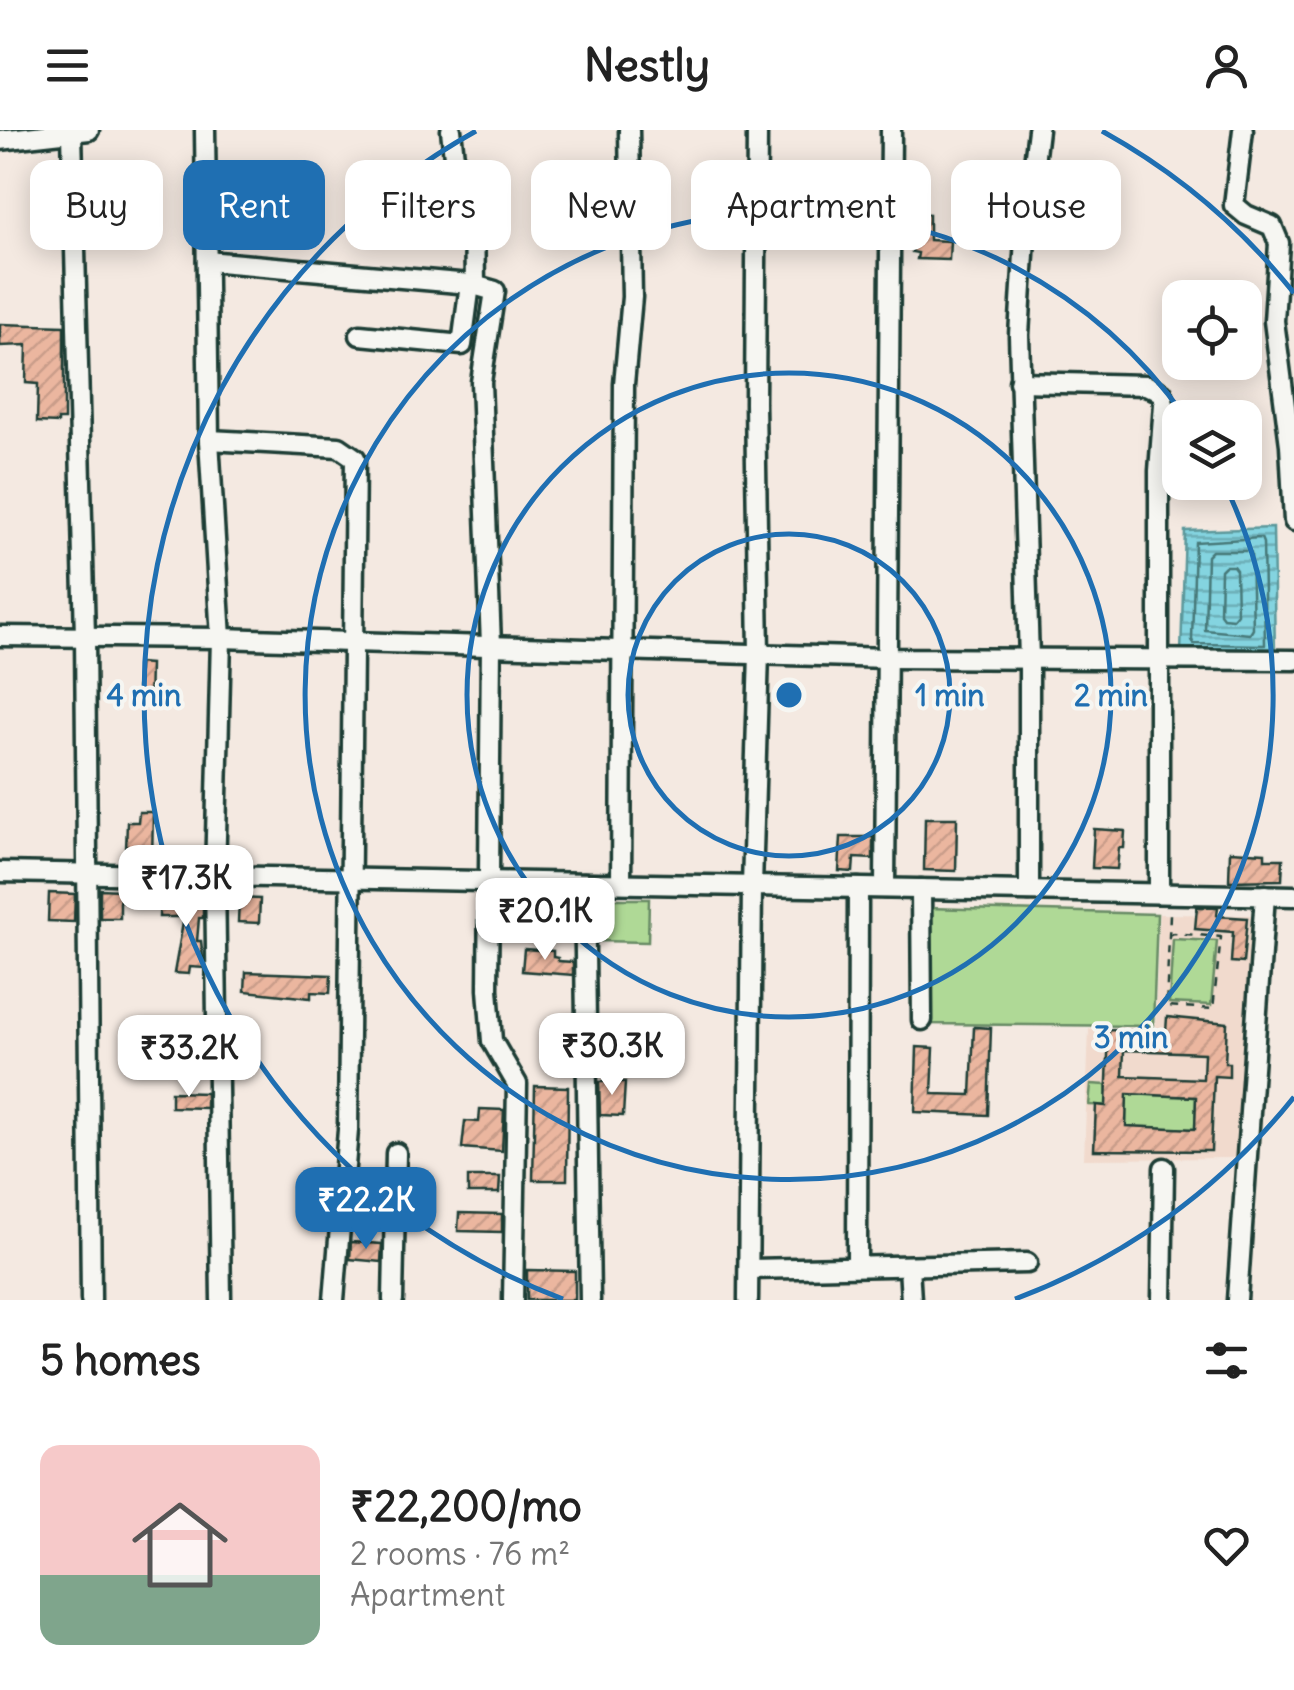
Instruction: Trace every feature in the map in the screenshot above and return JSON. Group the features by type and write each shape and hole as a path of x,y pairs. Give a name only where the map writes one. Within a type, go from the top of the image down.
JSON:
{"street":[{"path":"205,130 209,440 221,638 215,876 221,1300"},
{"path":"360,335 462,345 472,284 474,214 468,190 456,170 450,130"},
{"path":"621,884 624,360 632,297 629,130"},
{"path":"748,1300 752,886 759,653 755,403 758,130"},
{"path":"885,888 891,130"},
{"path":"1030,891 1029,659 1020,382 1025,238 1038,130"},
{"path":"1243,130 1234,205 1246,215 1264,220 1277,233 1274,321 1290,400 1294,521"},
{"path":"0,140 20,134 80,131 91,1300"},
{"path":"207,261 472,284 495,291 481,382 490,646 489,1030 495,1050 517,1084 513,1300"},
{"path":"1020,382 1146,385 1162,393 1160,660 1165,894 1170,914"},
{"path":"209,440 339,447 354,458 348,1130 334,1300"},
{"path":"0,636 221,638 887,658 1294,660"},
{"path":"0,872 1294,896"},
{"path":"584,883 590,1300"},
{"path":"857,1266 858,888"},
{"path":"922,889 922,1020"},
{"path":"1237,1300 1266,896"},
{"path":"393,1300 396,1153"},
{"path":"1162,1300 1164,1168"},
{"path":"748,1269 1027,1263"},
{"path":"909,1266 911,1300"}],"path":[{"path":"1169,935 1222,938 1213,1009 1166,1007 1169,935 1170,914"}],"shaded area":[{"path":"1159,914 1254,915 1243,1152 1236,1158 1084,1159 1089,1029 1155,1028"}],"green space":[{"path":"597,899 649,899 648,942 596,941"},
{"path":"927,908 1157,914 1153,1026 928,1024"},
{"path":"1173,939 1217,941 1211,1005 1169,1003"},
{"path":"1091,1084 1106,1085 1107,1093 1196,1097 1195,1129 1126,1127 1126,1106 1089,1105"}],"water":[{"path":"1273,528 1275,657 1181,654 1185,531"}],"building":[{"path":"931,240 950,241 949,260 917,259 918,253 912,252 931,250"},
{"path":"0,324 64,326 64,420 37,422 38,384 26,383 27,345 0,346"},
{"path":"138,663 150,664 149,707 137,707"},
{"path":"139,812 153,812 152,862 137,862 138,850 126,850 127,822 138,822"},
{"path":"925,818 957,818 956,871 924,870"},
{"path":"1094,829 1125,831 1117,869 1092,868"},
{"path":"841,837 873,837 873,859 854,858 853,872 839,871"},
{"path":"1230,851 1265,853 1265,859 1283,859 1282,880 1229,881"},
{"path":"100,889 120,890 120,918 100,918"},
{"path":"49,893 75,894 74,922 48,921"},
{"path":"160,896 203,897 197,941 201,941 204,968 190,967 189,974 174,973 184,917 159,917"},
{"path":"239,898 260,899 259,923 238,922"},
{"path":"1197,907 1218,907 1217,916 1247,918 1243,963 1231,962 1233,932 1195,929"},
{"path":"524,949 553,951 558,961 573,962 573,975 522,971"},
{"path":"246,972 331,975 330,993 311,992 311,998 245,991"},
{"path":"1167,1017 1227,1023 1225,1063 1229,1063 1229,1077 1214,1076 1211,1151 1094,1150 1096,1105 1106,1106 1109,1030 1166,1032","holes":["1124,1050 1204,1053 1203,1079 1123,1076","1127,1094 1196,1097 1195,1129 1126,1126"]},
{"path":"974,1027 991,1028 988,1115 915,1112 917,1047 934,1048 932,1094 971,1095"},
{"path":"179,1046 205,1047 205,1071 179,1070"},
{"path":"599,1082 625,1082 623,1116 600,1115"},
{"path":"535,1086 568,1087 567,1180 533,1180"},
{"path":"171,1092 206,1093 206,1108 171,1107"},
{"path":"480,1109 504,1110 502,1151 462,1148 465,1121 479,1122"},
{"path":"468,1177 500,1177 499,1193 468,1193"},
{"path":"459,1213 502,1214 502,1232 458,1231"},
{"path":"351,1242 382,1244 381,1262 350,1259"},
{"path":"527,1270 575,1271 575,1300 527,1300"}]}
